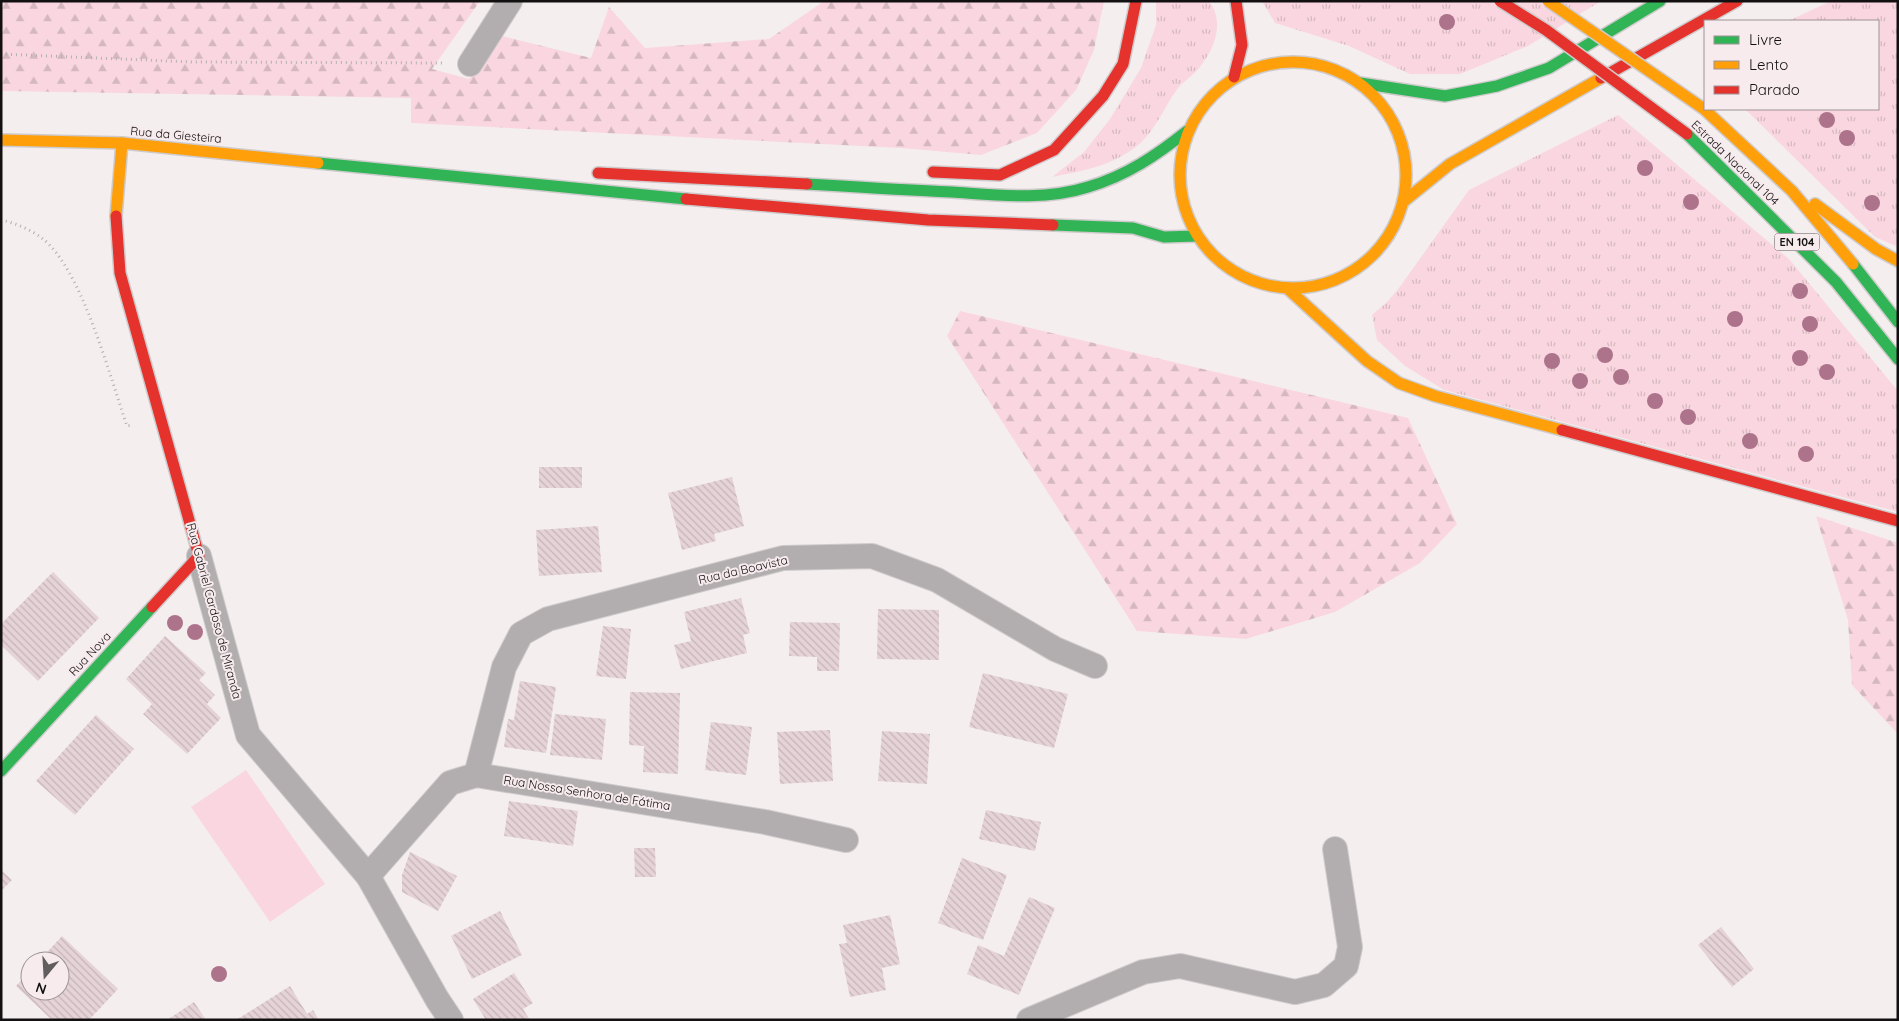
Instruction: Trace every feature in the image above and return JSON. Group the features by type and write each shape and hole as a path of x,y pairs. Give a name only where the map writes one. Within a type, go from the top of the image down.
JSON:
{"main road":[{"path":"923,172 1000,175 1054,150 1103,96 1123,64 1136,1"},
{"path":"1234,77 1242,45 1236,1"},
{"name":"Estrada Nacional 104","path":"1500,1 1546,30 1687,134 1836,282 1898,359"},
{"name":"Estrada Nacional 104","path":"1548,1 1704,109"},
{"path":"1360,83 1444,96 1497,86 1550,68 1660,1"},
{"path":"1403,202 1450,164 1737,1"},
{"path":"1298,62 1331,68 1360,83 1384,107 1400,136 1406,169 1403,202 1392,231 1373,256 1348,275 1318,285 1287,288 1252,281 1220,263 1196,236 1182,202 1179,166 1187,131 1199,110 1215,92 1234,77 1265,64 1298,62"},
{"name":"Estrada Nacional 104","path":"1705,110 1792,192 1898,322"},
{"path":"591,173 1020,196 1069,193 1110,180 1153,158 1187,131"},
{"name":"Rua da Giesteira","path":"1,140 122,144 347,165"},
{"name":"Rua Gabriel Cardoso de Miranda","path":"122,144 116,209 120,273 199,556"},
{"path":"347,165 664,197 908,218 1102,226 1133,228 1164,238 1196,236"},
{"path":"347,165 523,171"},
{"path":"726,179 761,170"},
{"path":"1792,192 1833,214 1886,256 1898,261"},
{"path":"1287,288 1367,361 1399,383 1426,393 1851,506 1898,521"},
{"name":"Rua Nova","path":"1,771 199,556"}],"street":[{"path":"470,64 510,1"},
{"name":"Rua Gabriel Cardoso de Miranda","path":"199,556 248,735 368,876 437,999 451,1020"},
{"name":"Rua da Boavista","path":"476,775 504,667 521,634 548,619 783,558 872,556 937,580 1056,649 1095,666"},
{"name":"Rua Nossa Senhora de Fátima","path":"368,876 450,783 476,775 765,822 846,840"},
{"path":"1029,1020 1143,972 1180,966 1294,992 1324,985 1346,966 1350,948 1335,849"}],"path":[{"path":"1,54 192,62 470,64"},
{"path":"1,220 14,223 43,239 65,264 86,308 127,426 161,422"}],"green space":[{"path":"1,1 480,1 432,69 469,79 502,36 591,58 609,7 645,48 769,39 824,1 1104,1 1094,50 1076,90 1037,133 981,155 901,148 411,123 411,98 1,91"},
{"path":"1156,1 1209,1 1214,9 1217,26 1214,43 1210,52 1198,70 1178,88 1153,129 1133,149 1104,164 1052,177 1084,152 1110,119 1141,68 1156,25"},
{"path":"1262,1 1601,1 1528,46 1460,74 1410,74 1349,46 1275,23"},
{"path":"1831,1 1898,1 1898,247 1875,237 1746,110 1879,110 1879,20 1790,20"},
{"path":"1618,115 1789,259 1898,391 1898,512 1444,390 1405,366 1377,340 1372,315 1399,288 1469,190"},
{"path":"960,311 1408,418 1457,524 1420,563 1335,612 1246,639 1137,631 947,336"},
{"path":"1816,516 1898,543 1898,734 1852,685 1848,620"},
{"path":"246,770 325,884 270,922 191,807"}],"building":[{"path":"539,467 582,467 582,488 539,488"},
{"path":"732,477 744,526 714,534 716,541 682,550 668,493"},
{"path":"598,526 602,572 539,576 536,530"},
{"path":"53,572 99,618 38,681 1,645 1,624"},
{"path":"741,598 750,633 743,635 747,653 681,669 674,645 691,641 684,612"},
{"path":"878,609 939,610 939,660 877,659"},
{"path":"790,622 840,623 839,671 817,671 817,657 789,656"},
{"path":"603,626 631,629 626,679 596,676"},
{"path":"165,636 206,673 199,680 215,695 207,704 221,718 187,754 143,714 152,704 126,679"},
{"path":"983,673 1068,694 1054,748 969,727"},
{"path":"520,681 556,687 546,753 504,747 508,719 514,720"},
{"path":"630,692 680,693 678,774 643,772 644,746 629,745"},
{"path":"555,714 606,719 602,760 550,755"},
{"path":"96,715 134,749 75,815 36,781"},
{"path":"711,722 752,727 746,775 705,770"},
{"path":"830,730 833,781 780,784 777,732"},
{"path":"882,731 930,734 927,784 878,781"},
{"path":"509,801 578,811 573,846 504,836"},
{"path":"986,810 1041,822 1035,851 979,839"},
{"path":"634,848 655,848 656,877 635,877"},
{"path":"410,852 457,876 438,911 402,892 402,875"},
{"path":"962,858 1007,875 983,940 938,923"},
{"path":"1,870 12,880 1,891"},
{"path":"1029,897 1055,908 1019,995 967,974 978,945 1004,956"},
{"path":"500,911 522,955 472,979 451,936"},
{"path":"890,915 900,964 882,968 886,990 850,997 839,944 847,943 843,925"},
{"path":"1721,927 1754,969 1732,987 1698,945"},
{"path":"62,936 118,989 89,1020 52,1020 32,1001 70,1001 70,951 48,951"},
{"path":"514,973 533,1003 523,1009 530,1020 486,1020 473,999"},
{"path":"20,982 20,990 16,986"},
{"path":"290,986 307,1014 313,1010 319,1020 236,1020"},
{"path":"194,1002 206,1020 167,1020"}],"traffic: fast":[{"path":"1360,83 1445,96 1497,86 1549,68 1660,1"},
{"path":"807,184 1020,196 1055,194 1088,187 1128,171 1153,156 1187,131"},
{"path":"1687,134 1836,282 1898,359"},
{"path":"318,163 686,199"},
{"path":"1053,225 1133,228 1164,237 1197,236"},
{"path":"1853,264 1898,322"},
{"path":"1,771 152,607"}],"traffic: slow":[{"path":"1548,1 1704,109"},
{"path":"1293,62 1315,64 1346,75 1373,95 1393,122 1404,153 1406,175 1404,197 1393,228 1373,255 1346,275 1315,286 1293,288 1271,286 1240,275 1213,255 1193,228 1182,197 1180,175 1182,153 1193,122 1213,95 1240,75 1271,64 1293,62"},
{"path":"1403,202 1450,164 1601,78"},
{"path":"1705,110 1792,191 1853,264"},
{"path":"1,140 122,143 318,163"},
{"path":"116,216 122,143"},
{"path":"1815,204 1876,249 1898,261"},
{"path":"1287,288 1367,361 1399,383 1435,396 1562,430"}],"traffic: jam":[{"path":"933,172 1000,175 1054,150 1103,96 1123,64 1136,1"},
{"path":"1234,77 1242,45 1236,1"},
{"path":"1500,1 1546,30 1687,134"},
{"path":"1601,78 1737,1"},
{"path":"598,173 807,184"},
{"path":"686,199 928,220 1053,225"},
{"path":"116,216 120,273 199,556 152,607"},
{"path":"1562,430 1898,521"}]}
